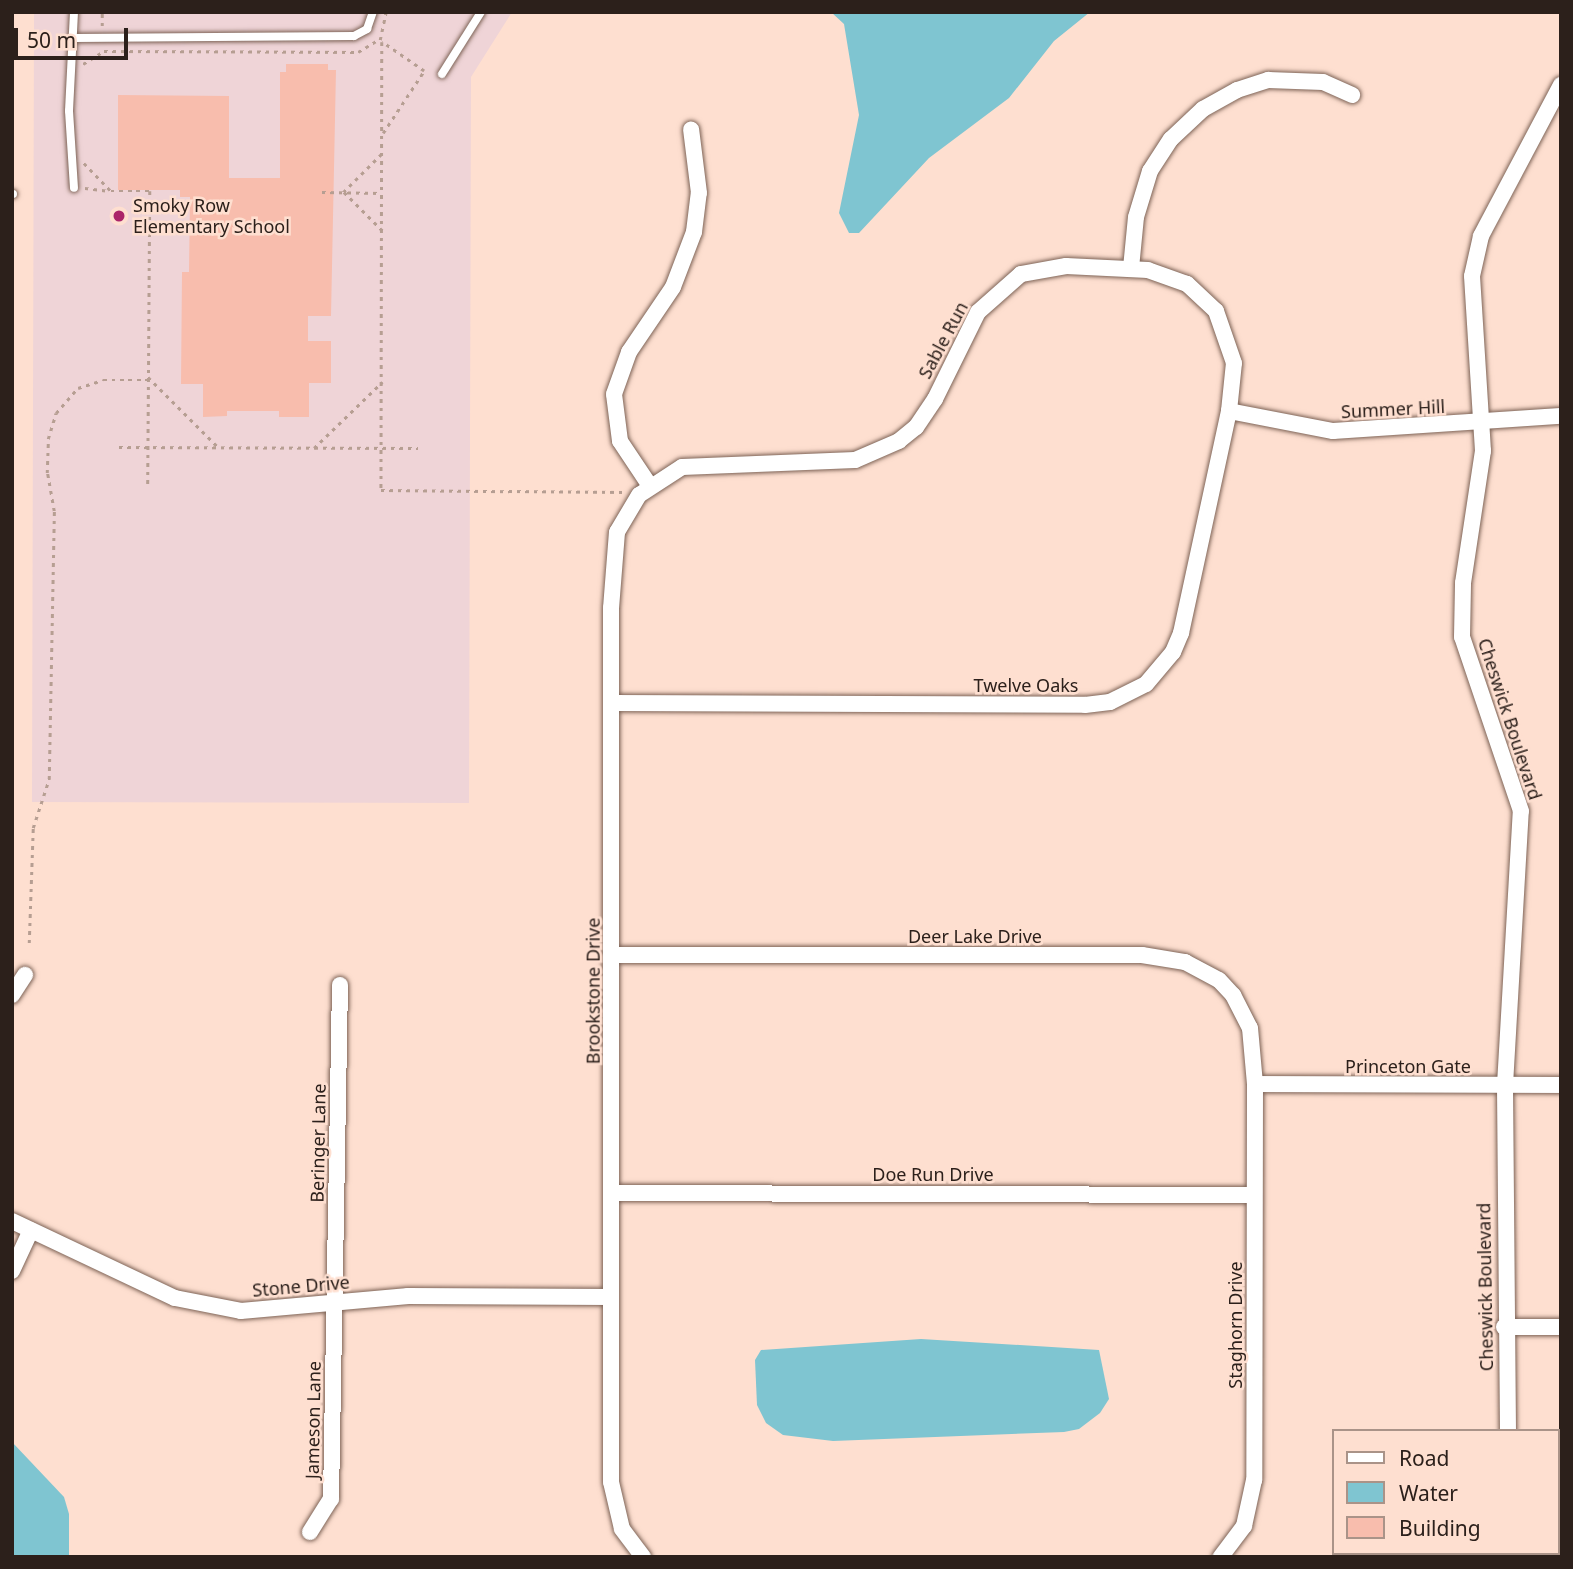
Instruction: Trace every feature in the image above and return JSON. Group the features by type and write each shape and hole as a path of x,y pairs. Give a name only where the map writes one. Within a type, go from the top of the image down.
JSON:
{"street":[{"path":"1131,268 1136,217 1150,171 1171,139 1203,109 1268,80 1323,82 1352,95"},
{"name":"Cheswick Boulevard","path":"1508,1429 1504,1327 1505,1085 1521,811 1462,638 1460,613 1480,483 1482,422 1474,255 1561,85"},
{"path":"647,482 620,441 614,394 629,352 673,287 694,232 699,193 691,128"},
{"name":"Sable Run","path":"647,482 682,467 704,463 855,460 878,454 916,427 978,312 1002,285 1041,268 1131,268 1186,284 1216,311 1234,363 1229,411"},
{"name":"Summer Hill","path":"1229,411 1333,431 1561,416"},
{"name":"Twelve Oaks","path":"612,704 1085,705 1129,695 1160,670 1181,632 1229,411"},
{"name":"Brookstone Drive","path":"643,1557 622,1529 614,1508 611,1297 612,704 614,547 624,515 647,482"},
{"name":"Deer Lake Drive","path":"612,955 1167,957 1200,969 1233,995 1250,1028 1255,1084"},
{"path":"12,995 25,975"},
{"name":"Beringer Lane","path":"334,1302 340,985"},
{"name":"Princeton Gate","path":"1255,1084 1561,1084"},
{"name":"Staghorn Drive","path":"1221,1557 1244,1526 1254,1480 1255,1084"},
{"name":"Doe Run Drive","path":"611,1193 1254,1195"},
{"name":"Stone Drive","path":"12,1221 175,1298 241,1311 334,1302 473,1294 611,1297"},
{"path":"12,1271 31,1230"},
{"name":"Jameson Lane","path":"310,1532 331,1499 334,1302"},
{"path":"1504,1327 1561,1327"}],"lane":[{"path":"74,12 69,111 78,186"},
{"path":"74,38 354,36 367,29 373,12"},
{"path":"442,74 481,12"}],"path":[{"path":"386,12 381,41 381,490 624,492 647,482"},
{"path":"79,75 88,58 102,51 358,52 381,41"},
{"path":"381,41 424,71 383,134"},
{"path":"81,170 83,151"},
{"path":"344,192 383,154"},
{"path":"83,162 111,191"},
{"path":"78,186 86,190 150,191 148,488"},
{"path":"322,192 383,193"},
{"path":"344,192 383,231"},
{"path":"29,943 33,828 49,779 54,511 47,473 48,439 56,413 78,388 103,380 148,378 218,447"},
{"path":"314,448 382,382"},
{"path":"119,447 418,448"}],"shaded area":[{"path":"34,12 512,12 471,77 469,803 32,802"}],"water":[{"path":"831,12 1090,12 1054,41 1009,98 929,158 859,233 849,233 839,213 859,115 844,24"},
{"path":"921,1339 1099,1350 1109,1399 1100,1413 1079,1429 1064,1432 833,1441 783,1435 766,1423 757,1405 755,1360 761,1350"},
{"path":"12,1442 64,1497 69,1514 69,1557 12,1557"}],"building":[{"path":"286,64 328,64 328,70 336,70 331,316 308,316 308,341 331,341 331,383 309,383 309,417 279,417 279,411 227,411 227,416 203,417 203,384 181,384 182,272 189,272 190,197 180,197 180,190 118,190 118,95 229,96 229,178 280,178 280,72 286,72"}],"place":[{"name":"Smoky Row Elementary School","path":"119,216"}]}
